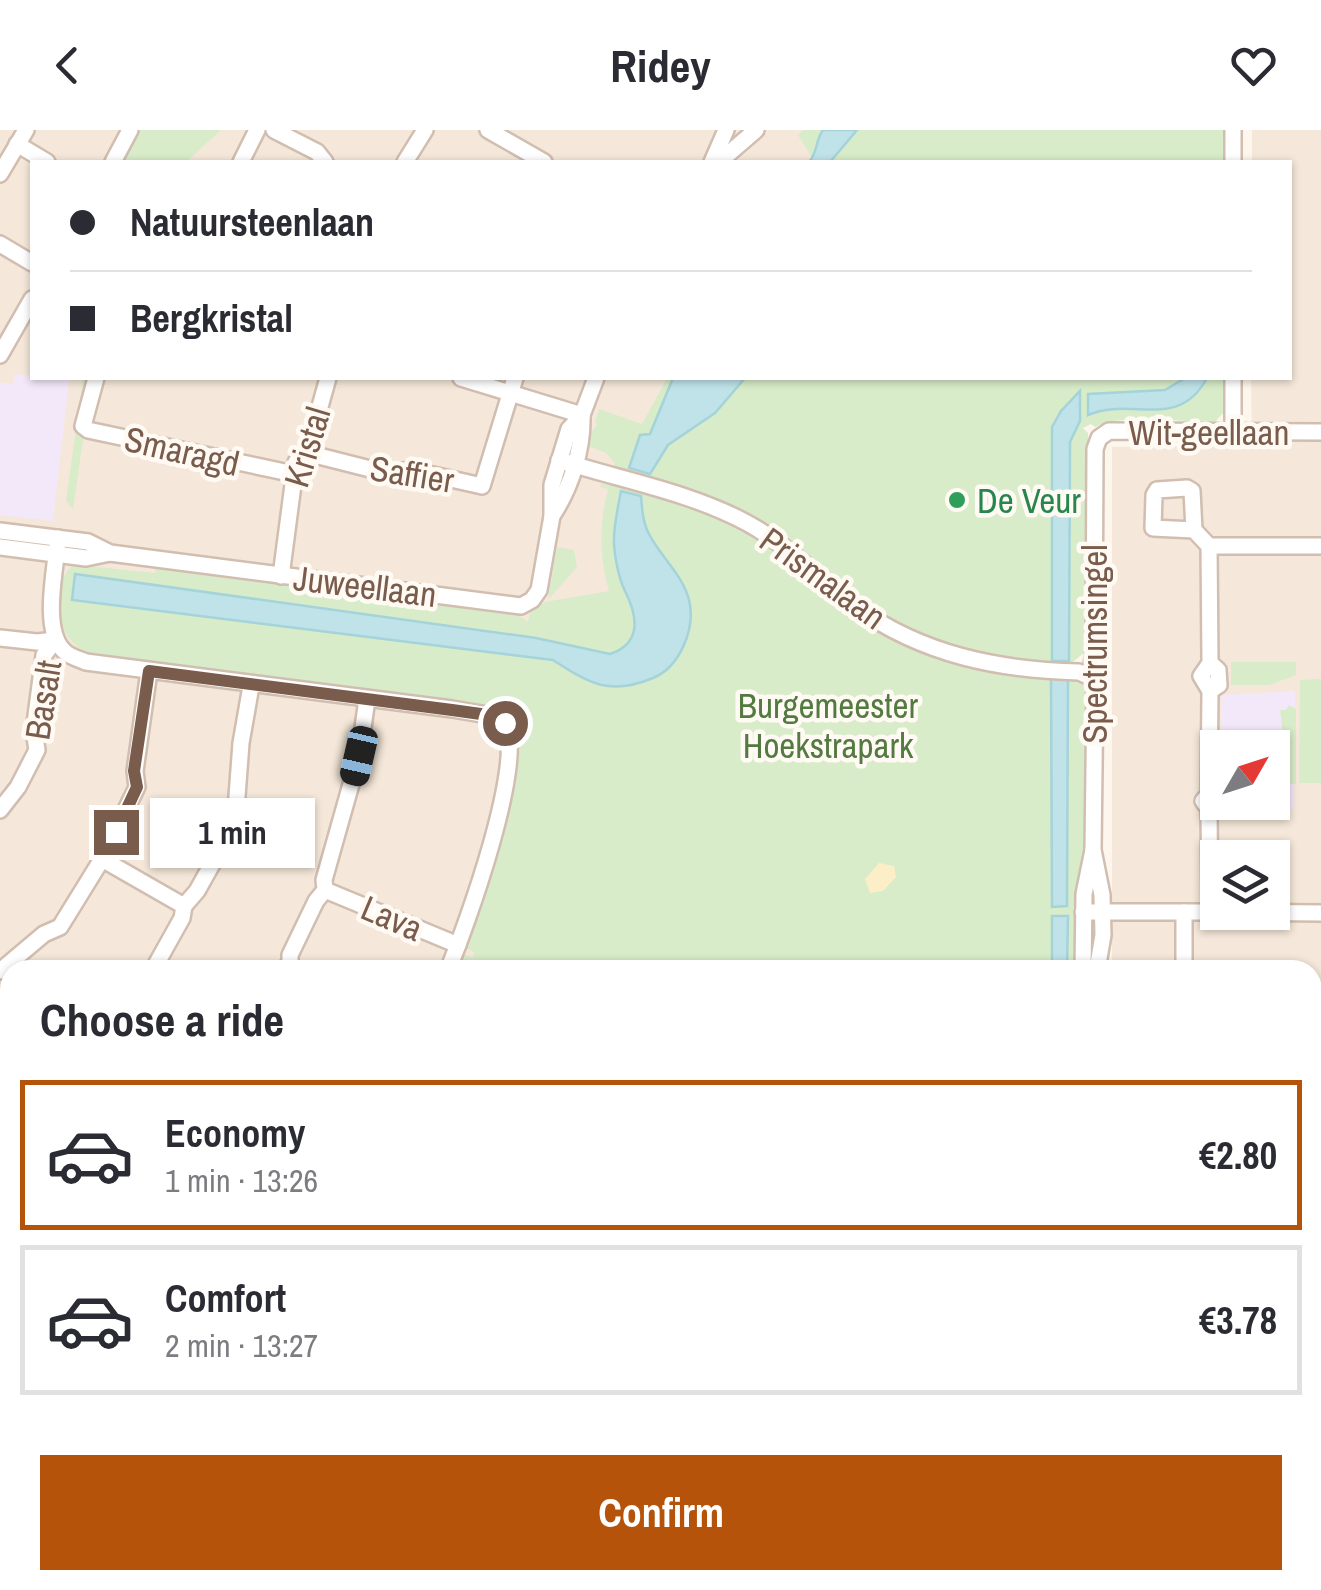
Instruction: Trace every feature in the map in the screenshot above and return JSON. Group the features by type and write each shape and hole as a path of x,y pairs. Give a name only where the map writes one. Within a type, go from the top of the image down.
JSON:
{"street":[{"path":"113,160 130,130"},
{"path":"241,160 257,130"},
{"path":"274,130 316,152 323,160"},
{"path":"406,160 424,130"},
{"path":"488,130 540,160"},
{"path":"717,160 726,130"},
{"path":"718,160 756,130"},
{"path":"1232,160 1233,130"},
{"path":"0,174 21,137 45,160"},
{"path":"0,244 30,262"},
{"path":"0,355 30,302"},
{"name":"Smaragd","path":"96,380 83,426 88,430 294,474"},
{"name":"Kristal","path":"281,576 296,462 307,453 323,380"},
{"path":"474,380 512,386 515,392 582,415"},
{"name":"Juweellaan","path":"58,546 86,558 110,553 521,606 532,600 538,590 552,516 568,490 570,429 582,415 595,380"},
{"path":"1232,431 1233,380"},
{"name":"Saffier","path":"307,453 386,473 412,470 482,486 512,386"},
{"name":"Wit-geellaan","path":"1099,438 1109,432 1321,432"},
{"name":"Spectrumsingel","path":"1083,960 1084,912 1092,850 1095,686 1085,675 1094,652 1095,450 1099,438"},
{"name":"Prismalaan","path":"567,462 730,514 785,546 870,616 918,642 971,660 1085,675"},
{"path":"1194,530 1209,546 1210,664 1201,673 1201,680 1210,691 1209,794 1203,801 1209,809 1211,840"},
{"path":"0,531 58,546"},
{"path":"0,548 58,546"},
{"path":"58,546 51,606 55,640 67,654 86,662 488,715 505,723 510,751 497,815 479,888 452,960"},
{"path":"1209,546 1321,546"},
{"path":"0,638 55,640"},
{"name":"Basalt","path":"2,801 18,787 37,750 34,731 44,655 55,640"},
{"path":"13,960 44,934 60,927 102,859 137,787 134,771 149,671"},
{"path":"159,960 182,918 184,906 197,891 235,823 240,743 251,686"},
{"path":"290,960 316,901 325,890 324,880 359,756 367,699"},
{"name":"Spectrumsingel","path":"1092,850 1102,912 1098,960"},
{"path":"102,859 184,906"},
{"name":"Lava","path":"325,890 458,945"},
{"path":"1084,912 1200,912"},
{"path":"1184,912 1184,960"},
{"path":"1290,912 1321,912"}],"shaded area":[{"path":"0,130 842,130 813,160 30,160 30,380 675,380 637,654 482,960 0,960"},
{"path":"1252,130 1321,130 1321,960 1112,960 1112,447 1252,445 1251,380 1292,380 1292,160 1252,160"},
{"path":"15,374 30,376 30,380 69,380 53,521 0,515 0,383 13,384"},
{"path":"1295,691 1293,809 1290,809 1290,730 1221,730 1221,695"}],"green space":[{"path":"139,130 221,130 188,160 122,160"},
{"path":"803,130 1225,130 1224,160 812,160 798,135"},
{"path":"83,380 92,380 73,509 66,501"},
{"name":"Burgemeester Hoekstrapark","path":"666,380 1224,380 1224,412 1215,422 1137,419 1083,428 1088,433 1086,651 1073,662 1073,677 1085,682 1085,850 1079,906 1073,907 1073,915 1078,916 1078,960 458,960 461,953 473,958 474,952 466,948 486,886 517,709 506,711 86,653 76,646 62,625 58,613 59,588 72,566 79,565 155,573 156,567 518,615 528,622 530,612 545,602 609,591 601,540 608,489 600,487 610,485 615,463 606,453 588,446 599,409 642,424","holes":["75,575 527,637 157,610 73,600"]},
{"path":"557,547 574,550 577,567 548,600"},
{"path":"1231,662 1296,662 1296,675 1269,685 1231,685"},
{"path":"1321,679 1321,783 1299,783 1300,680"},
{"path":"1289,705 1296,709 1296,784 1290,784 1290,730 1282,730 1280,710"}],"sand":[{"path":"879,863 894,866 896,877 883,891 870,893 865,879"}],"water":[{"path":"823,130 857,130 832,160 810,160"},
{"path":"672,380 743,380 715,413 668,445 650,474 629,468 640,435 650,434"},
{"path":"1182,380 1206,380 1182,404 1153,410 1104,410 1088,415 1088,394 1165,390"},
{"path":"1080,391 1080,421 1070,442 1069,661 1052,661 1052,427"},
{"path":"621,491 641,496 647,530 682,582 691,611 684,645 671,665 653,678 624,686 590,681 553,660 72,600 75,574 536,638 610,654 628,643 634,627 615,551"},
{"path":"1051,677 1068,678 1067,906 1052,907"},
{"path":"1052,916 1068,916 1067,960 1052,960"}],"place":[{"name":"De Veur","path":"957,500"}],"route":[{"path":"116,832 137,787 134,771 149,671 488,715 505,723"}]}
